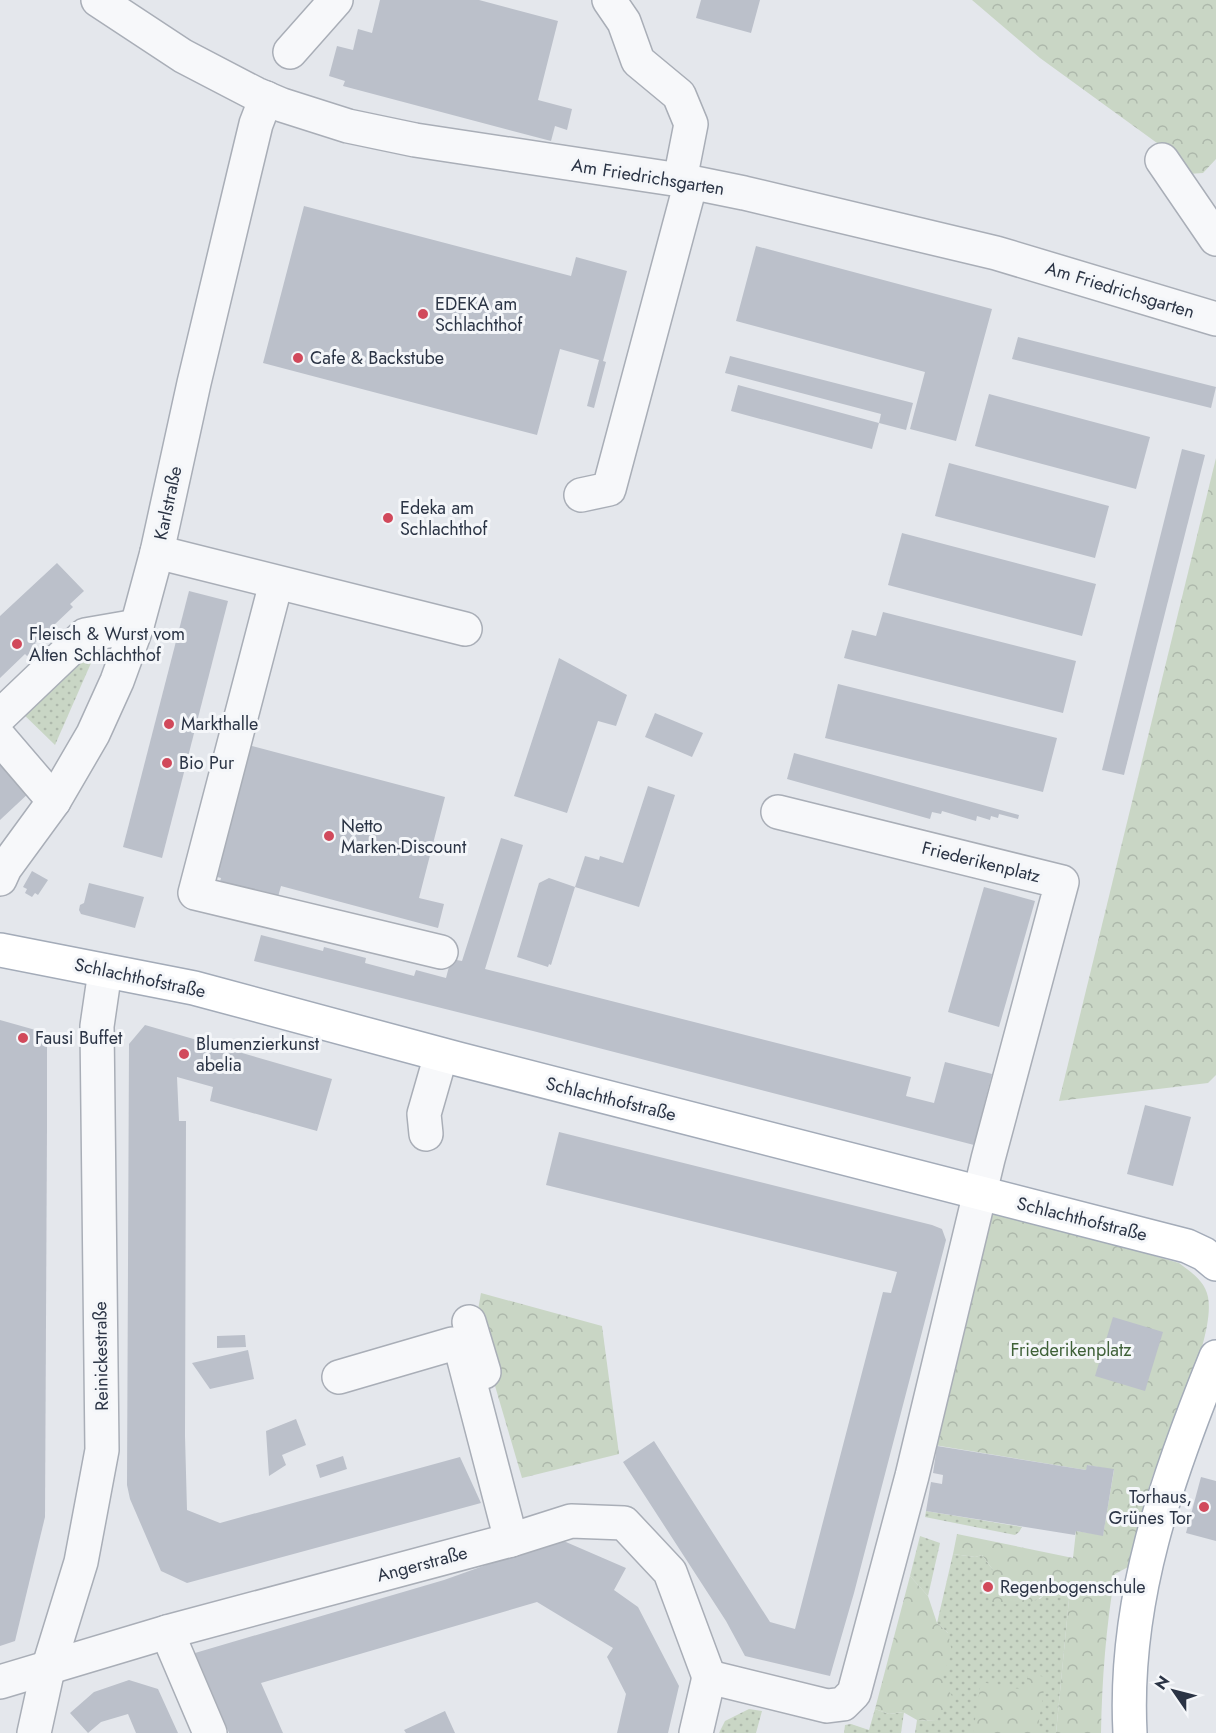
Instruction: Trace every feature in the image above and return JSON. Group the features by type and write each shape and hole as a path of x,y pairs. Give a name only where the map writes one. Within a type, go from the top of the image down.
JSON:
{"main road":[{"name":"Schlachthofstraße","path":"0,950 194,988 441,1055 1187,1246 1204,1254 1216,1264"},
{"path":"1130,1733 1129,1680 1132,1638 1145,1564 1176,1457 1216,1356"}],"street":[{"name":"Am Friedrichsgarten","path":"98,0 183,56 266,98 348,126 384,134 685,181 890,226 996,253 1216,319"},
{"path":"290,52 336,0"},
{"path":"581,495 609,489 685,181 692,124 679,95 638,61 624,22 609,0"},
{"name":"Karlstraße","path":"0,879 54,801 93,734 117,681 137,626 157,552 221,265 256,124 266,98"},
{"path":"1162,160 1216,239"},
{"path":"157,552 465,629"},
{"path":"276,583 195,893 441,952"},
{"path":"0,716 85,635 137,626"},
{"path":"0,738 54,801"},
{"name":"Friederikenplatz","path":"709,1677 827,1706 843,1704 854,1693 912,1476 980,1193 1062,882 778,812"},
{"name":"Reinickestraße","path":"34,1733 48,1668 81,1562 102,1450 97,1026 105,971"},
{"path":"426,1134 424,1114 441,1055"},
{"path":"469,1322 520,1537"},
{"path":"339,1377 452,1344 462,1352 520,1537"},
{"name":"Angerstraße","path":"0,1683 166,1632 520,1537 571,1521 624,1522 670,1572 709,1677"},
{"path":"166,1632 210,1733"},
{"path":"696,1733 709,1677"}],"green space":[{"path":"972,0 1216,0 1216,159 1203,173 1188,174 1157,143 1040,58"},
{"path":"1216,458 1216,1075 1208,1083 1059,1101"},
{"path":"70,653 95,654 55,745 16,707"},
{"name":"Friederikenplatz","path":"999,1211 1179,1263 1201,1282 1208,1297 1205,1337 1188,1388 1151,1481 1130,1566 1115,1574 1105,1653 1101,1733 1056,1733 1069,1599 1053,1588 1038,1599 1024,1604 990,1602 984,1585 993,1570 982,1555 975,1557 953,1554 957,1534 1073,1558 1076,1531 1103,1535 1114,1470 1088,1465 1086,1470 928,1444 991,1215"},
{"path":"481,1293 602,1326 619,1454 522,1478 476,1321"},
{"path":"926,1511 1022,1527 1015,1535 925,1517"},
{"path":"920,1536 940,1543 928,1596 910,1576"},
{"path":"953,1554 975,1557 982,1555 993,1570 1040,1599 1053,1587 1069,1599 1056,1733 915,1733 917,1720 936,1721 948,1633 937,1623"},
{"path":"910,1576 928,1596 937,1623 948,1633 952,1652 942,1678 953,1698 936,1721 917,1720 903,1712 889,1714 875,1709"},
{"path":"1028,1674 1046,1677 1037,1733 973,1733 981,1682 1025,1690"},
{"path":"749,1709 762,1711 756,1733 719,1733 725,1721"},
{"path":"875,1709 889,1714 904,1712 901,1733 844,1733 845,1725 851,1724 869,1730"}],"building":[{"path":"380,0 479,0 558,21 538,100 572,109 567,130 555,126 551,141 343,86 345,81 329,76 337,46 353,50 358,29 372,33"},
{"path":"701,0 760,0 751,33 696,18"},
{"name":"EDEKA am Schlachthof","path":"304,206 571,276 576,257 627,271 603,361 606,362 594,408 587,406 599,360 560,349 537,435 263,363"},
{"path":"756,246 992,309 956,441 910,429 925,372 736,321"},
{"path":"1018,337 1216,387 1211,408 1012,359"},
{"path":"730,356 913,403 906,430 879,423 881,414 725,373"},
{"path":"738,385 879,423 872,449 731,411"},
{"path":"989,394 1150,437 1136,489 975,446"},
{"path":"1182,449 1205,455 1124,775 1102,770"},
{"path":"949,463 1109,506 1095,558 935,516"},
{"path":"902,533 1096,584 1082,636 888,585"},
{"path":"57,563 84,591 70,604 73,607 35,643 38,646 27,656 25,654 0,678 0,616"},
{"path":"189,591 228,601 162,858 123,847"},
{"path":"883,612 1076,661 1063,713 844,658 852,630 876,636"},
{"path":"559,658 627,695 616,726 598,721 567,813 514,796"},
{"path":"838,684 1057,738 1043,792 825,738"},
{"path":"655,713 703,733 692,757 645,737"},
{"name":"Netto Marken-Discount","path":"248,745 445,797 419,898 444,904 438,928 281,886 276,904 218,889 221,878 213,876"},
{"path":"794,753 1019,815 1018,819 999,814 998,818 991,816 990,820 977,816 976,821 942,811 941,814 932,812 930,819 787,779"},
{"path":"0,757 31,791 0,820"},
{"path":"648,786 675,795 639,907 575,887 585,856 599,860 600,856 623,863"},
{"path":"501,838 523,845 485,969 911,1077 906,1096 934,1103 945,1062 992,1074 974,1145 254,961 261,935 323,951 324,947 366,958 365,963 414,976 416,970 446,978 451,959 462,961"},
{"path":"32,871 48,880 38,895 35,893 32,897 25,893 27,889 23,887"},
{"path":"549,878 575,887 551,965 549,964 548,967 517,957 539,883"},
{"path":"89,883 144,897 135,928 81,914 80,905 84,903"},
{"path":"984,887 1035,901 999,1027 948,1012"},
{"path":"0,1020 39,1031 47,1045 47,1127 45,1517 15,1641 0,1646"},
{"path":"145,1025 332,1079 317,1131 210,1101 213,1087 177,1077 179,1121 186,1121 185,1436 187,1510 220,1523 460,1457 481,1503 187,1583 161,1571 130,1499 127,1485 129,1044"},
{"path":"1145,1105 1191,1117 1173,1186 1127,1174"},
{"path":"559,1132 942,1229 946,1240 854,1593 830,1676 745,1656 726,1621 623,1462 654,1441 770,1622 795,1629 883,1292 891,1293 897,1272 546,1185"},
{"path":"1113,1317 1163,1332 1145,1391 1095,1376"},
{"path":"245,1335 246,1347 217,1348 217,1336"},
{"path":"248,1350 254,1379 210,1389 192,1363"},
{"path":"296,1419 306,1445 282,1455 286,1465 269,1476 266,1431"},
{"path":"937,1446 1086,1470 1087,1465 1114,1469 1103,1536 1076,1531 1075,1535 926,1511 931,1482 942,1484 943,1475 933,1473"},
{"path":"343,1456 347,1469 320,1478 316,1465"},
{"name":"Torhaus, Grünes Tor","path":"1201,1477 1216,1481 1216,1541 1186,1533"},
{"path":"559,1539 626,1568 614,1590 638,1607 679,1686 668,1733 617,1733 626,1694 607,1657 613,1648 537,1602 261,1683 283,1733 229,1733 195,1653 444,1580"},
{"path":"129,1680 158,1689 178,1733 136,1733 128,1714 101,1722 88,1733 70,1713 94,1692"},
{"path":"445,1711 455,1733 406,1733 404,1730"}],"place":[{"name":"EDEKA am Schlachthof","path":"423,314"},
{"name":"Cafe & Backstube","path":"298,358"},
{"name":"Edeka am Schlachthof","path":"388,518"},
{"name":"Fleisch & Wurst vom Alten Schlachthof","path":"17,644"},
{"name":"Markthalle","path":"169,724"},
{"name":"Bio Pur","path":"167,763"},
{"name":"Netto Marken-Discount","path":"329,836"},
{"name":"Fausi Buffet","path":"23,1038"},
{"name":"Blumenzierkunst abelia","path":"184,1054"},
{"name":"Torhaus, Grünes Tor","path":"1204,1507"},
{"name":"Regenbogenschule","path":"988,1587"}]}
